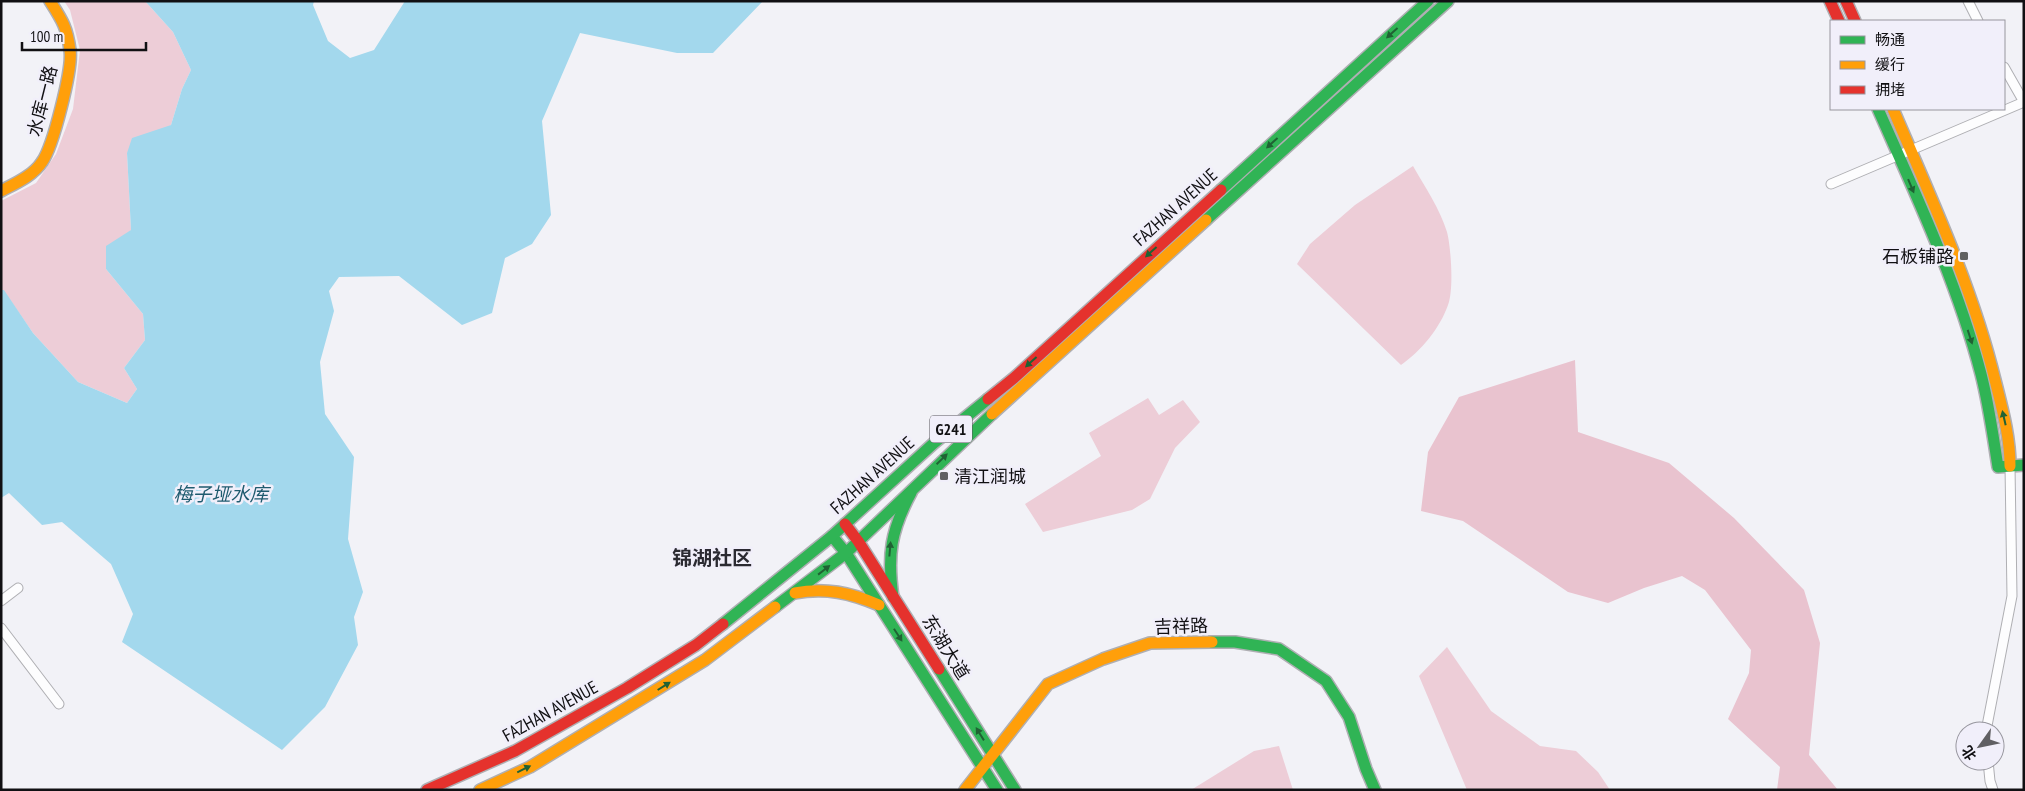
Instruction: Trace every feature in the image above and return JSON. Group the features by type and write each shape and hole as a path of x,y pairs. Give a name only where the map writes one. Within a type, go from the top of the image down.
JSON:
{"main road":[{"name":"水库一路","path":"1,191 23,179 42,163 55,132 71,53 65,24 50,1"},
{"name":"FAZHAN AVENUE","path":"427,790 514,751 634,684 696,645 832,536 934,443 1014,378 1428,1"},
{"name":"FAZHAN AVENUE","path":"480,790 530,767 697,665 846,553 949,453 1448,1"},
{"path":"1830,1 1839,20"},
{"path":"1846,1 1855,20"},
{"path":"1878,110 1951,280 1979,366 1996,446 1998,467 2024,465"},
{"path":"1893,110 1963,276 1992,362 2014,445 2010,466"},
{"path":"1996,446 2014,445"},
{"path":"893,597 889,569 890,542 899,515 916,484"},
{"name":"东湖大道","path":"845,524 858,541 1015,790"},
{"name":"东湖大道","path":"832,536 846,553 997,790"},
{"path":"794,593 812,589 841,590 879,605"},
{"name":"吉祥路","path":"965,790 1048,684 1103,659 1150,643 1235,642 1279,649 1326,682 1349,717 1375,790"}],"street":[{"path":"1968,1 1978,20"},
{"path":"1831,184 2024,102 2005,69"},
{"path":"1988,721 2012,596 2010,466"},
{"path":"1,601 18,588"},
{"path":"1,628 59,704"},
{"path":"1989,771 1993,790"}],"shaded area":[{"path":"64,1 145,1 173,32 191,70 182,89 171,125 127,153 131,230 106,269 143,314 145,340 124,368 137,389 127,403 78,382 33,333 4,291 1,290 1,201 36,183 56,154 73,109 80,50 70,10"},
{"path":"1413,166 1436,207 1447,232 1451,258 1451,289 1445,314 1435,330 1423,346 1401,365 1297,264 1310,244 1355,205"},
{"path":"1575,360 1578,432 1669,463 1734,518 1804,590 1820,643 1809,755 1838,790 1777,790 1780,767 1728,719 1749,673 1751,650 1705,590 1682,576 1644,588 1608,603 1568,592 1463,521 1421,511 1428,452 1459,397"},
{"path":"1148,398 1159,415 1183,400 1200,422 1175,448 1150,499 1132,510 1043,532 1025,504 1101,456 1089,433"},
{"path":"1447,647 1491,711 1540,746 1576,751 1598,772 1610,790 1467,790 1419,676"},
{"path":"1279,746 1293,790 1191,790 1254,751"}],"water":[{"name":"梅子垭水库","path":"145,1 314,1 313,5 328,41 350,58 374,50 405,1 763,1 713,53 677,53 580,33 542,121 551,215 532,244 505,258 492,313 462,325 399,276 339,277 329,291 334,311 320,362 325,414 354,457 348,539 363,592 354,617 358,645 325,707 282,750 122,642 133,614 111,564 62,522 42,525 9,493 1,498 1,290 4,290 33,333 78,382 127,403 137,389 124,368 145,340 143,314 106,269 106,246 131,230 127,153 132,138 171,125 182,89 191,70 173,32"}],"traffic: fast":[{"path":"1221,190 1428,1"},
{"path":"1206,220 1448,1"},
{"path":"1878,110 1935,239 1960,306 1984,386 1998,467 2024,465"},
{"path":"723,624 832,536 934,443 988,399"},
{"path":"775,607 846,553 992,414"},
{"path":"893,597 890,568 892,543 899,519 911,493"},
{"path":"832,536 846,553 997,790"},
{"path":"1212,642 1235,642 1279,649 1326,681 1349,717 1375,790"},
{"path":"939,669 1015,790"}],"traffic: slow":[{"path":"1,191 28,175 42,162 51,141 61,107 68,73 70,50 63,24 50,1"},
{"path":"1893,110 1950,243 1975,311 1986,345 2003,412 2009,444 2010,466"},
{"path":"992,414 1206,220"},
{"path":"795,593 806,591 838,592 879,605"},
{"path":"480,790 530,767 705,660 775,607"},
{"path":"965,790 1048,684 1103,659 1150,643 1212,642"}],"traffic: jam":[{"path":"1830,1 1839,20"},
{"path":"1846,1 1855,20"},
{"path":"988,399 1014,378 1221,190"},
{"path":"845,524 858,541 939,669"},
{"path":"427,790 515,751 627,688 696,645 723,624"}],"place":[{"name":"石板铺路","path":"1964,256"},
{"name":"清江润城","path":"944,476"}],"district":[{"name":"锦湖社区","path":"712,558"}]}
